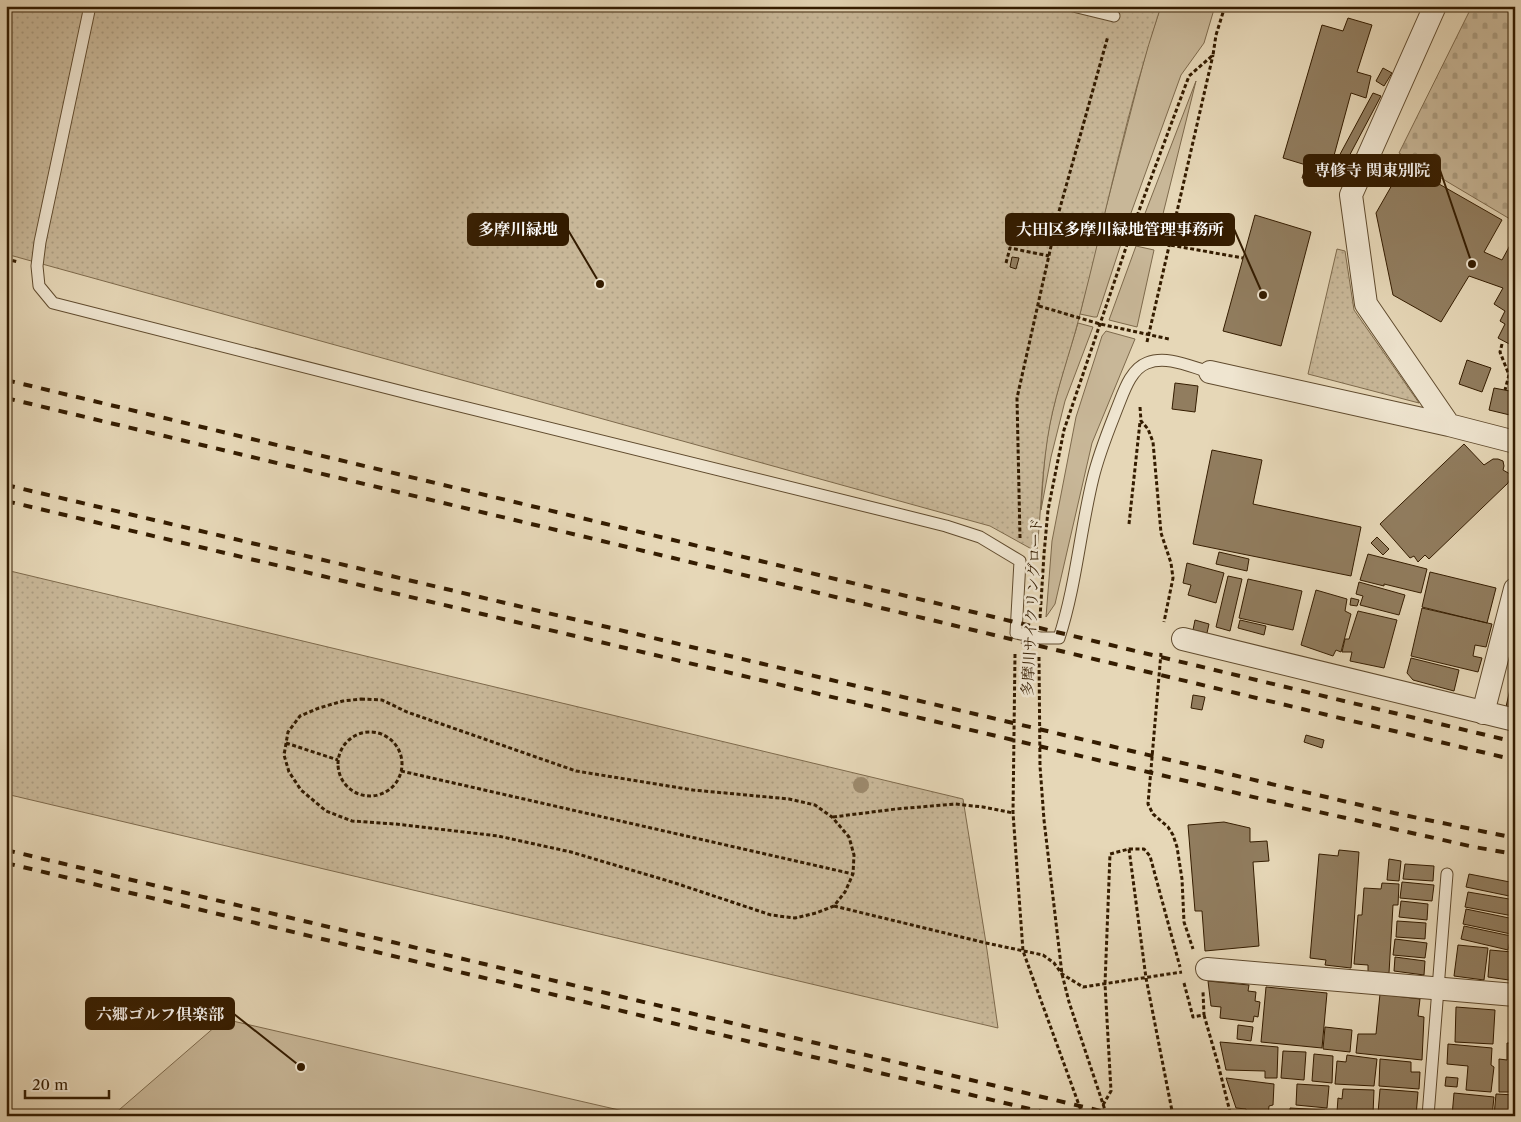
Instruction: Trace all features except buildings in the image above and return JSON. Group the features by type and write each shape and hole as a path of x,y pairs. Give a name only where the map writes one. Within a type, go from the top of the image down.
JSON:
{"street":[{"path":"1435,6 1351,195 1366,304 1449,425"},
{"path":"1210,372 1449,425 1515,442"},
{"path":"1483,712 1510,625 1515,589"},
{"path":"1183,638 1515,720"},
{"path":"1207,969 1515,995"}],"lane":[{"path":"90,6 42,232 37,266 39,286 53,303 410,394 946,526 980,537 1020,561 1016,633 1040,638 1059,638 1067,614 1093,477 1106,435 1129,379 1148,362 1165,360 1210,372"},
{"path":"1073,6 1114,16"},
{"path":"1428,1116 1447,874"}],"path":[{"path":"1147,342 1216,35 1225,6"},
{"path":"1020,561 1017,398 1058,215 1114,16"},
{"name":"多摩川サイクリングロード","path":"1107,1116 1069,1002 1062,974 1044,820 1040,766 1038,685 1048,510 1064,430 1130,236 1190,76 1213,55"},
{"path":"1058,215 1130,236 1243,258"},
{"path":"1006,263 1010,248 1049,256"},
{"path":"1038,306 1136,332"},
{"path":"1502,344 1500,352 1508,375 1505,390"},
{"path":"1129,524 1140,421 1140,401"},
{"path":"1140,421 1148,429 1153,442 1161,533 1171,563 1173,578 1162,633 1183,638"},
{"path":"1016,633 1013,813 1023,951 1083,1116"},
{"path":"1161,652 1148,804 1153,814 1168,827 1173,835 1177,847 1182,879 1184,922 1194,956 1207,969"},
{"path":"361,699 382,700 407,712 576,771 693,790 789,799 815,805 832,817 849,837 854,855 853,874 845,892 834,906 795,918 771,915 675,883 571,852 498,836 352,821 326,811 300,790 289,772 284,755 286,743 288,732 300,716 343,701 361,699"},
{"path":"365,732 376,732 394,742 400,750 402,771 390,789 370,796 350,789 343,781 338,760 341,750 355,735 365,732"},
{"path":"286,743 338,760"},
{"path":"402,771 853,874"},
{"path":"832,817 954,804 1013,813"},
{"path":"1103,1105 1111,1092 1106,984 1110,854 1129,849 1144,849 1150,856 1193,1017 1204,1015"},
{"path":"1129,849 1146,978 1173,1116"},
{"path":"834,906 1043,955 1062,974 1083,987 1176,973"},
{"path":"1207,969 1200,969 1204,1015 1231,1116"}],"green space":[{"path":"6,6 1161,6 1117,161 1079,318 1050,424 1045,456 1037,552 990,526 6,254"},
{"path":"1161,6 1215,6 1204,43 1181,75 1127,224 1103,219 1148,45"},
{"path":"1472,6 1515,6 1515,222 1399,153"},
{"path":"1196,81 1158,234 1139,229"},
{"path":"1098,237 1121,244 1097,317 1094,317 1080,314"},
{"path":"1136,246 1154,250 1137,327 1109,320"},
{"path":"1337,249 1345,251 1354,310 1419,403 1308,374"},
{"path":"1078,323 1093,327 1065,401 1051,457 1041,510 1045,455 1050,423 1059,385"},
{"path":"1106,331 1135,339 1092,443 1055,604 1046,617 1052,541 1076,417 1102,336"},
{"path":"6,570 963,799 998,1028 6,794"},
{"path":"224,1019 645,1116 112,1116"}],"railway":[{"path":"6,380 1515,742"},
{"path":"6,398 1515,760"},
{"path":"6,485 1394,813 1515,838"},
{"path":"6,501 1266,800 1474,847 1515,854"},
{"path":"6,850 1122,1116"},
{"path":"6,863 1059,1116"}],"place":[{"name":"専修寺 関東別院","path":"1472,264"},
{"name":"多摩川緑地","path":"600,284"},
{"name":"大田区多摩川緑地管理事務所","path":"1263,295"},
{"name":"六郷ゴルフ倶楽部","path":"301,1067"}]}
